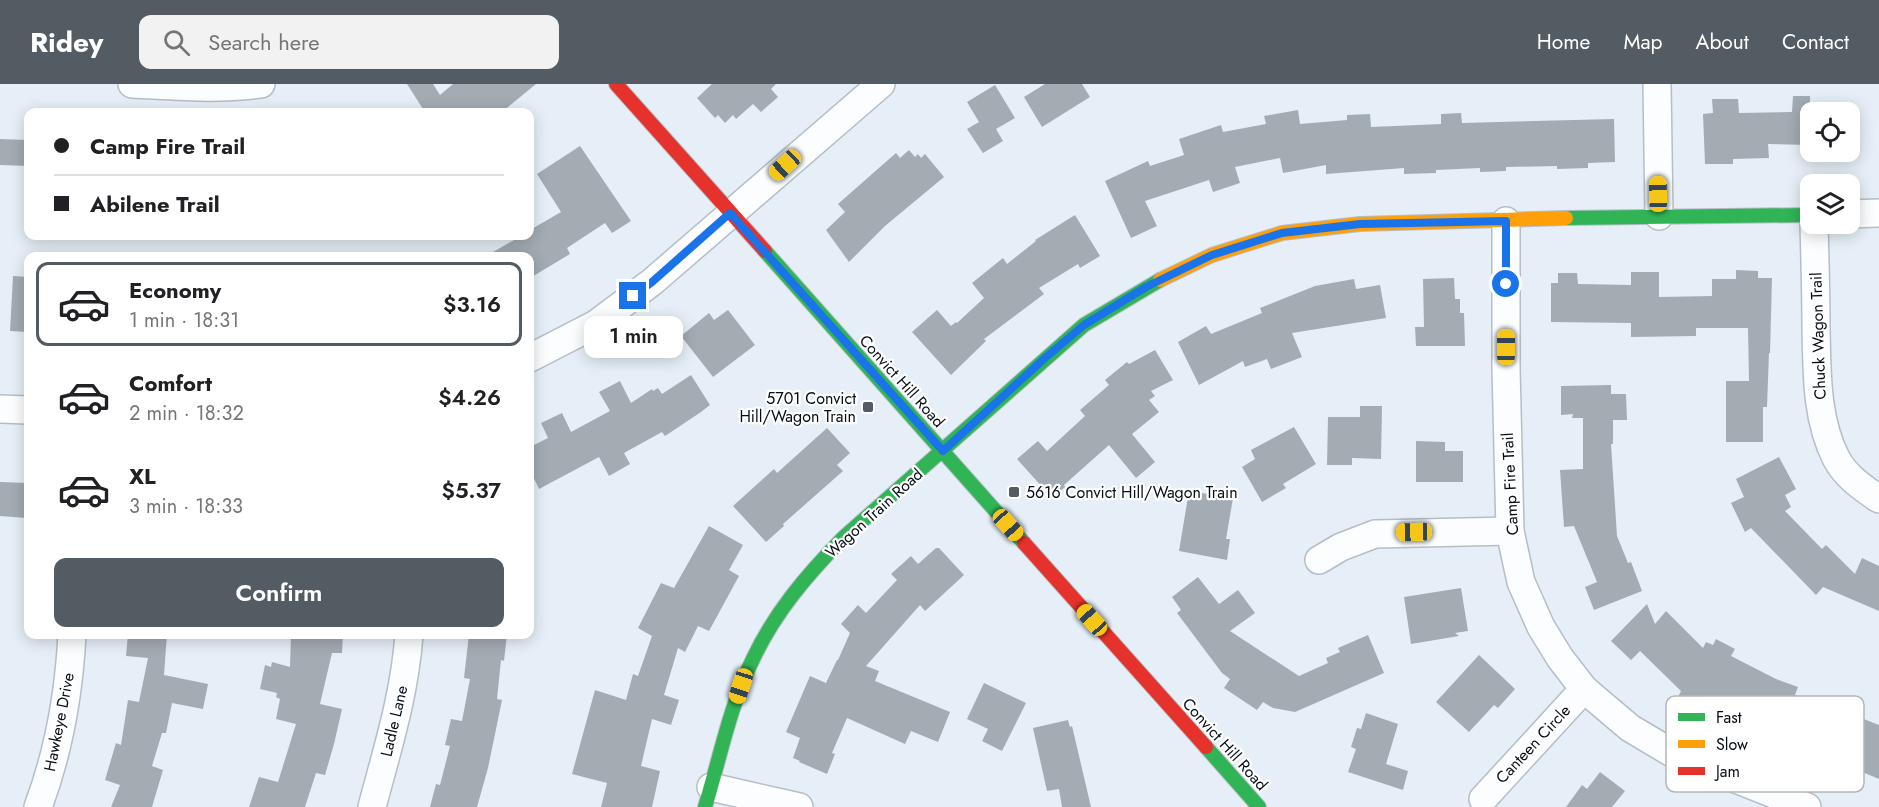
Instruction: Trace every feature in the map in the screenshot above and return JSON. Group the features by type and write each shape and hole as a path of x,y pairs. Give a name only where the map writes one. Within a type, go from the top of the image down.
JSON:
{"street":[{"path":"132,84 244,87 261,84"},
{"name":"Convict Hill Road","path":"616,84 1258,807"},
{"path":"534,356 596,324 652,282 881,84"},
{"path":"1656,84 1659,216"},
{"path":"1860,214 1879,213"},
{"name":"Wagon Train Road","path":"708,797 741,686 753,658 789,598 809,573 843,538 1045,358 1084,325 1146,287 1212,255 1282,233 1360,224 1659,216 1800,215"},
{"name":"Camp Fire Trail","path":"1506,221 1506,368 1510,531 1521,582 1529,604 1560,658 1584,689 1630,728 1666,749"},
{"name":"Chuck Wagon Trail","path":"1814,234 1818,372 1823,421 1837,461 1863,489 1879,499"},
{"path":"0,409 24,410"},
{"path":"1319,560 1341,547 1375,534 1510,531"},
{"name":"Hawkeye Drive","path":"38,807 62,727 70,676 72,639"},
{"name":"Ladle Lane","path":"372,807 397,715 408,639"},
{"name":"Canteen Circle","path":"1483,799 1584,689"},
{"name":"Camp Fire Trail","path":"1769,792 1807,807"},
{"path":"708,797 799,807"}],"building":[{"path":"407,84 433,84 440,95 453,84 536,84 507,108 422,108"},
{"path":"712,84 776,84 771,89 778,97 761,112 753,104 736,119 733,115 725,123 718,115 715,118 697,98"},
{"path":"1045,84 1082,84 1090,97 1042,127 1024,97"},
{"path":"995,85 1015,118 996,129 1003,141 983,153 967,129 979,122 967,102"},
{"path":"1793,96 1810,96 1810,102 1800,102 1800,145 1768,144 1769,158 1733,159 1733,164 1705,164 1703,114 1713,113 1712,99 1738,99 1739,113 1792,112"},
{"path":"1298,110 1300,124 1347,120 1347,115 1370,114 1371,127 1441,124 1441,114 1461,113 1462,123 1614,119 1615,162 1588,163 1588,168 1506,167 1506,171 1480,172 1480,168 1404,174 1404,168 1326,174 1326,165 1283,173 1280,158 1235,167 1240,183 1213,192 1209,180 1145,201 1157,226 1131,238 1105,181 1148,161 1150,166 1184,155 1179,139 1221,125 1223,132 1266,124 1264,116"},
{"path":"0,139 24,140 24,166 0,165"},
{"path":"580,146 631,221 612,233 605,223 567,248 570,254 534,276 534,252 493,252 514,240 534,240 534,228 561,212 537,174"},
{"path":"909,150 915,157 918,154 921,158 925,154 944,177 885,226 849,262 826,230 845,212 838,204 896,153 900,158"},
{"path":"1075,215 1100,256 1080,268 1078,264 1039,288 1044,294 984,339 986,341 951,375 912,332 937,310 951,326 957,323 984,298 972,283 1003,258 1007,264 1035,240"},
{"path":"1736,270 1758,271 1758,278 1772,278 1770,353 1767,407 1763,407 1763,442 1726,442 1726,381 1749,381 1748,328 1696,328 1696,336 1631,337 1631,323 1551,322 1551,283 1558,283 1558,273 1577,273 1578,284 1631,285 1631,272 1659,272 1659,297 1712,296 1712,279 1736,279"},
{"path":"13,276 24,277 24,332 10,331"},
{"path":"1454,278 1455,299 1460,299 1460,313 1464,313 1465,346 1416,346 1415,327 1424,327 1423,279"},
{"path":"1354,279 1356,289 1380,285 1386,318 1292,333 1302,357 1271,369 1267,359 1245,367 1243,361 1199,385 1178,342 1206,326 1211,334 1262,313 1260,308 1315,286"},
{"path":"728,310 755,345 713,377 681,336 709,313 714,320"},
{"path":"1155,350 1173,380 1151,391 1155,396 1149,400 1159,412 1132,434 1155,462 1136,478 1109,445 1052,498 1017,459 1038,441 1047,451 1085,416 1080,410 1109,385 1105,380 1127,362 1129,364"},
{"path":"691,375 710,405 665,436 662,432 624,453 630,464 609,476 599,457 539,489 534,478 534,445 548,438 541,423 562,413 571,432 610,411 599,392 620,381 631,403 652,389 653,391 658,388 662,394"},
{"path":"1611,385 1611,394 1626,394 1627,420 1613,420 1613,444 1611,444 1617,536 1628,563 1631,562 1642,591 1594,610 1585,587 1597,582 1574,526 1564,527 1560,470 1583,469 1583,418 1572,418 1573,414 1561,415 1561,386"},
{"path":"1360,406 1382,406 1381,459 1352,458 1352,465 1327,465 1328,417 1360,417"},
{"path":"1294,427 1316,464 1283,484 1286,488 1262,502 1242,467 1255,459 1251,450"},
{"path":"827,428 850,453 837,465 843,471 766,542 733,506 774,469 777,473"},
{"path":"1416,441 1445,442 1445,451 1463,451 1463,482 1416,482"},
{"path":"1779,457 1796,489 1785,495 1791,507 1785,511 1822,549 1826,545 1855,574 1862,558 1879,566 1879,611 1823,587 1816,595 1751,528 1745,532 1731,503 1744,497 1736,479"},
{"path":"0,482 24,483 24,518 0,516"},
{"path":"1189,491 1233,498 1226,539 1230,539 1227,560 1179,551"},
{"path":"709,526 743,545 729,570 739,576 709,631 698,626 685,652 678,648 664,695 679,700 671,725 652,719 641,766 660,771 652,807 601,807 607,783 572,774 595,690 626,700 633,674 638,676 652,636 638,628 661,583 674,588"},
{"path":"936,548 939,548 964,575 925,611 920,605 866,666 879,671 875,681 950,712 938,742 911,731 905,744 847,718 832,753 835,754 827,774 799,762 793,758 800,738 786,732 810,676 826,683 838,660 850,633 841,624 858,605 866,613 897,580 891,574 911,556 918,564"},
{"path":"1198,577 1219,604 1238,590 1255,613 1230,631 1299,676 1328,663 1326,658 1340,652 1338,648 1368,635 1384,673 1295,712 1273,708 1263,702 1257,710 1224,688 1230,679 1222,673 1177,613 1181,610 1172,597"},
{"path":"1461,588 1468,631 1455,633 1459,636 1411,644 1404,597"},
{"path":"1647,604 1655,624 1666,611 1703,648 1706,642 1713,645 1716,639 1735,649 1731,656 1776,679 1798,687 1795,695 1797,696 1678,696 1681,691 1640,651 1631,660 1611,641"},
{"path":"128,639 167,639 164,675 208,684 203,709 172,703 166,733 162,733 152,766 163,770 152,807 111,807 120,785 105,780 116,743 121,745 128,700 139,702 148,658 126,656"},
{"path":"291,639 343,639 342,653 332,653 320,704 342,709 325,775 316,773 305,807 249,807 259,777 278,782 296,724 276,719 280,699 276,697 277,693 260,689 265,665 271,667 272,662 290,667"},
{"path":"468,639 506,639 504,661 501,660 497,699 502,700 488,768 477,807 430,807 436,784 440,785 450,746 445,745 451,719 462,721 470,679 464,678"},
{"path":"1479,655 1515,689 1498,708 1494,705 1469,732 1436,702"},
{"path":"984,683 1026,703 1002,751 982,741 988,729 967,719"},
{"path":"1366,713 1398,724 1386,764 1408,771 1403,790 1348,772 1356,749 1351,747 1357,728 1361,729"},
{"path":"1864,719 1879,725 1879,779 1864,773"},
{"path":"1068,720 1070,727 1072,726 1091,807 1062,807 1059,789 1047,791 1033,728"},
{"path":"1600,772 1625,791 1612,807 1566,807 1582,785 1587,789"}],"traffic: fast":[{"path":"1566,218 1800,215"},
{"path":"765,251 1024,543"},
{"path":"705,807 732,713 745,677 771,625 817,566 843,538 1084,325 1160,280"},
{"path":"1206,747 1259,807"}],"traffic: slow":[{"path":"1160,280 1212,255 1282,233 1360,224 1566,218"}],"traffic: jam":[{"path":"616,84 765,251"},
{"path":"1024,543 1206,747"}],"place":[{"name":"5701 Convict Hill/Wagon Train","path":"868,407"},
{"name":"5616 Convict Hill/Wagon Train","path":"1014,492"}],"route":[{"path":"633,296 730,213 943,451 1084,325 1146,287 1212,255 1282,233 1360,224 1506,221 1506,284"}]}
